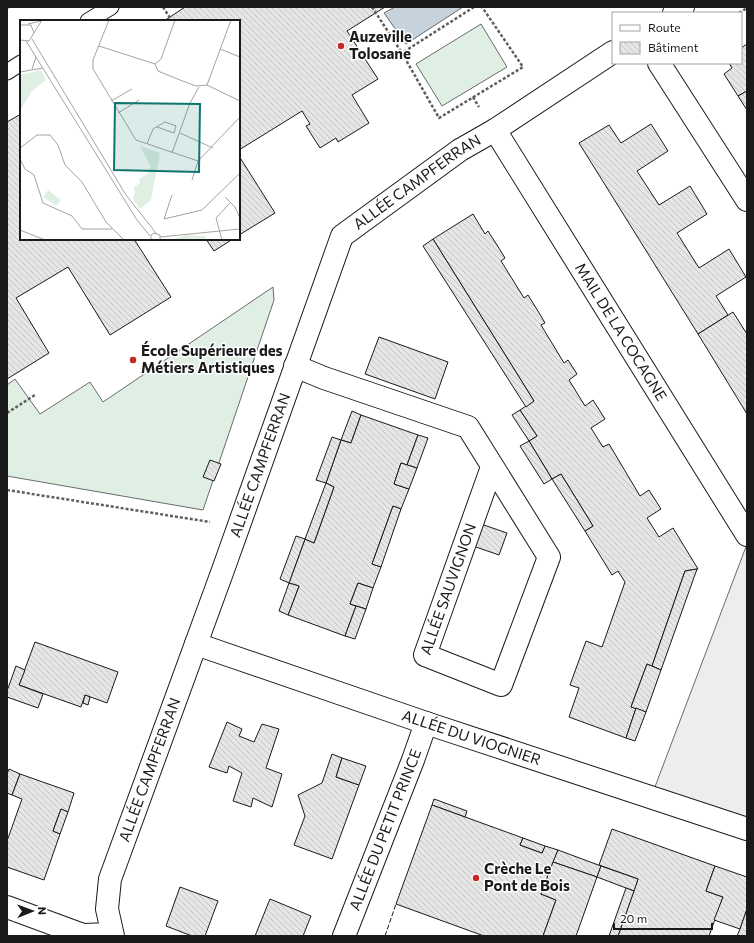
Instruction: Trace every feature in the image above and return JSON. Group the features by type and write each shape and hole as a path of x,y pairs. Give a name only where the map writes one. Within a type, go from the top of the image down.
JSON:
{"street":[{"name":"ALLÉE CAMPFERRAN","path":"113,935 106,909 110,879 342,236 460,150 495,130 612,53"},
{"path":"660,64 747,200"},
{"name":"MAIL DE LA COCAGNE","path":"495,130 747,535"},
{"name":"ALLÉE SAUVIGNON","path":"295,366 324,378 468,427 549,557 501,685 425,655 492,467"},
{"name":"ALLÉE DU VIOGNIER","path":"196,644 426,723 747,829"},
{"name":"ALLÉE DU PETIT PRINCE","path":"344,936 426,723"},
{"path":"7,907 83,935 113,935"}],"lane":[{"path":"90,20 111,7"},
{"path":"7,72 20,64"}],"path":[{"path":"163,7 171,20"},
{"path":"372,7 402,53 439,118 523,67 482,7"},
{"path":"402,53 474,7"},
{"path":"7,413 35,395"},
{"path":"7,490 238,527"}],"green space":[{"path":"481,24 507,67 442,106 416,64"},
{"path":"273,287 274,300 203,510 7,476 7,385 15,379 40,414 90,382 103,402"}],"shaded area":[{"path":"395,7 463,7 406,44 384,13"},
{"path":"747,544 747,826 653,792"}],"building":[{"path":"185,7 385,7 347,31 378,79 352,95 369,123 338,142 336,138 320,148 306,126 310,124 302,111 240,149 240,20 166,20"},
{"path":"747,44 747,91 738,96 724,74 732,68 730,64 742,64 742,47"},
{"path":"747,91 747,110 738,96"},
{"path":"20,115 20,240 135,240 171,297 110,335 68,267 16,298 49,353 7,379 7,122"},
{"path":"651,124 668,151 637,171 659,205 690,186 707,214 677,233 699,268 729,249 746,277 716,296 728,315 698,334 579,143 609,125 621,143"},
{"path":"240,158 275,213 240,234"},
{"path":"473,214 485,234 488,231 505,258 501,261 524,298 528,295 541,316 545,323 541,325 564,363 568,360 577,374 569,380 585,406 593,400 605,419 591,428 603,447 609,444 640,496 649,490 661,509 647,518 659,537 673,528 698,569 685,571 652,666 647,664 631,707 636,708 626,738 569,717 579,688 570,685 586,641 602,647 625,582 618,571 612,575 585,531 593,526 561,474 552,479 529,441 537,436 520,410 534,401 433,239"},
{"path":"433,239 534,401 526,407 423,246"},
{"path":"207,240 231,240 214,251"},
{"path":"733,312 747,334 747,414 698,334"},
{"path":"379,337 448,362 435,399 365,374"},
{"path":"520,410 537,436 529,441 512,415"},
{"path":"352,411 361,415 351,443 341,440"},
{"path":"361,415 418,435 407,465 401,463 394,484 409,489 401,509 393,506 372,564 381,567 373,588 358,583 350,604 356,606 345,636 288,615 299,586 289,583 305,539 314,543 334,487 326,483 341,440 351,443"},
{"path":"418,435 428,438 417,468 407,465"},
{"path":"332,437 341,440 326,483 316,480"},
{"path":"529,441 552,479 544,484 520,446"},
{"path":"210,460 221,464 214,481 203,477"},
{"path":"401,463 417,468 409,489 394,484"},
{"path":"561,474 593,526 585,531 552,479"},
{"path":"326,483 334,487 314,543 305,539"},
{"path":"393,506 401,509 381,567 372,564"},
{"path":"481,524 507,533 499,555 473,546"},
{"path":"296,536 305,539 289,583 280,579"},
{"path":"697,569 661,670 652,666 685,571"},
{"path":"289,583 299,586 288,615 279,611"},
{"path":"358,583 373,588 366,609 350,604"},
{"path":"356,606 366,609 355,639 345,636"},
{"path":"35,642 118,672 107,703 85,695 81,707 19,685"},
{"path":"647,664 661,670 646,712 631,707"},
{"path":"16,666 25,670 19,685 43,694 38,708 7,697 7,691"},
{"path":"85,695 90,697 88,705 83,703"},
{"path":"636,708 646,712 635,741 626,738"},
{"path":"227,722 242,729 239,736 254,742 262,724 279,729 266,768 282,774 272,807 253,798 251,807 233,801 242,773 229,766 227,773 209,767"},
{"path":"332,754 342,758 336,777 359,785 332,859 294,845 305,816 298,795 322,783"},
{"path":"342,758 366,766 359,785 336,777"},
{"path":"9,769 20,774 12,795 7,793 7,774"},
{"path":"20,774 74,793 68,812 61,809 53,831 60,834 44,880 7,867 7,841 22,799 12,795"},
{"path":"434,799 467,811 465,817 432,805"},
{"name":"Crèche Le Pont de Bois","path":"432,805 523,838 520,845 542,853 545,846 558,850 541,894 556,900 543,936 484,936 396,904"},
{"path":"61,809 68,812 60,834 53,831"},
{"path":"612,829 715,866 706,891 723,897 709,936 618,936 638,879 599,865"},
{"path":"523,838 545,846 542,853 520,845"},
{"path":"558,850 601,866 597,877 553,862"},
{"path":"553,862 597,877 576,936 543,936 556,900 541,894"},
{"path":"601,866 638,879 634,891 597,877"},
{"path":"715,866 747,877 747,909 740,929 714,920 723,897 706,891"},
{"path":"180,887 218,901 205,936 192,936 166,926"},
{"path":"626,888 634,891 618,936 609,936"},
{"path":"270,899 311,916 303,936 255,936"},
{"path":"747,909 747,936 737,936 740,929"}],"fence":[{"path":"385,936 396,904"}],"place":[{"name":"Auzeville Tolosane","path":"341,46"},
{"name":"École Supérieure des Métiers Artistiques","path":"133,360"},
{"name":"Crèche Le Pont de Bois","path":"476,878"}]}
